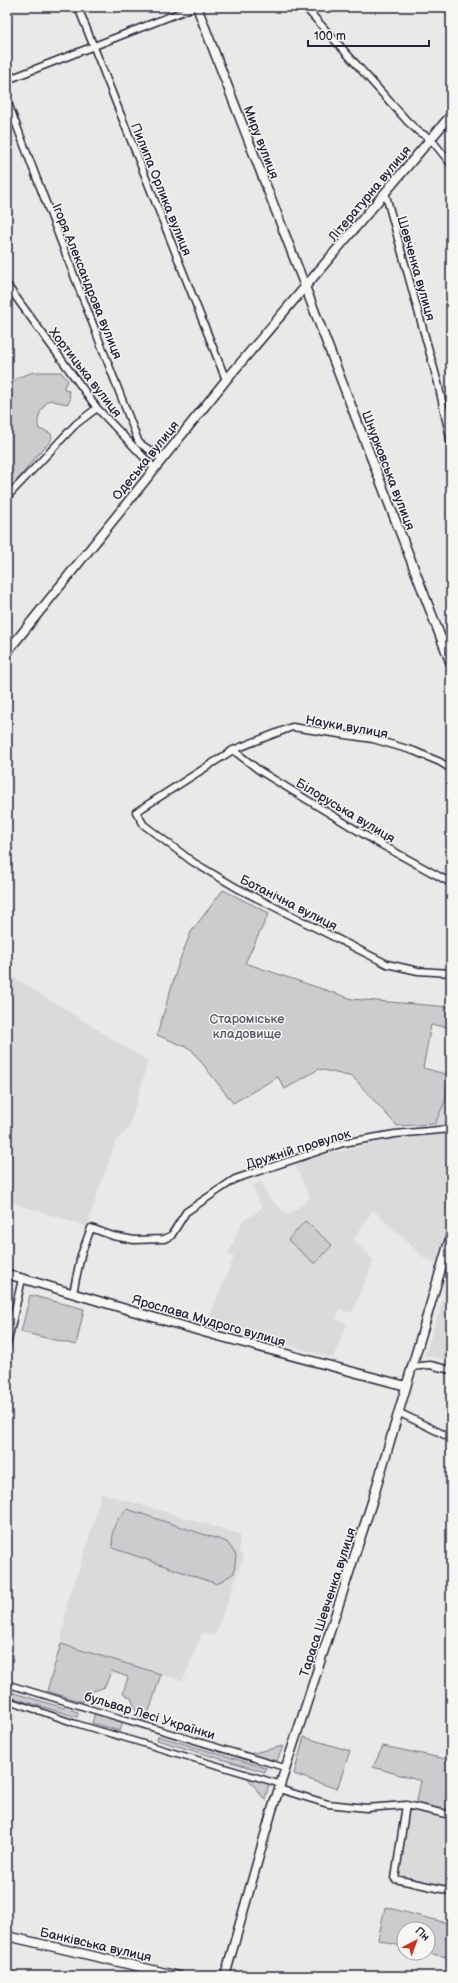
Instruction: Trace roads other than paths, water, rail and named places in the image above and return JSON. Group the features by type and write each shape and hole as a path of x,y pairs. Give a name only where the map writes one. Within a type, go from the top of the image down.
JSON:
{"street":[{"name":"Пилипа Орлика вулиця","path":"78,7 226,380"},
{"path":"7,80 194,7"},
{"name":"Миру вулиця","path":"197,7 305,286"},
{"path":"305,7 408,122 419,132 430,138 451,164"},
{"name":"Ігоря Александрова вулиця","path":"7,100 46,206 139,444 162,458"},
{"name":"Літературна вулиця","path":"305,286 451,114"},
{"name":"Шевченка вулиця","path":"385,192 438,383 451,443"},
{"name":"Хортицька вулиця","path":"7,285 97,408 154,468"},
{"name":"Одеська вулиця","path":"7,652 162,458 305,286"},
{"name":"Шнурковська вулиця","path":"305,286 451,664"},
{"path":"7,497 76,424 97,408"},
{"name":"Науки вулиця","path":"136,812 233,750 292,727 373,739 414,751 440,762 451,769"},
{"name":"Білоруська вулиця","path":"233,750 266,775 373,840 451,883"},
{"name":"Ботанічна вулиця","path":"136,812 144,825 192,862 243,892 387,964 418,971 451,973"},
{"name":"Дружній провулок","path":"73,1293 81,1255 92,1228 113,1236 134,1240 154,1241 164,1239 171,1236 186,1212 235,1179 281,1162 343,1143 395,1134 451,1129"},
{"name":"Тараса Шевченка вулиця","path":"225,1976 279,1787 372,1502 451,1235"},
{"name":"Ярослава Мудрого вулиця","path":"7,1274 207,1334 406,1386"},
{"path":"7,1345 22,1279"},
{"path":"411,1367 430,1365 451,1370"},
{"path":"398,1412 451,1438"},
{"name":"бульвар Лесі Українки","path":"7,1684 286,1768"},
{"path":"7,1700 74,1723 279,1787 328,1804 366,1808 406,1805 451,1815"},
{"path":"406,1805 394,1879 451,1891"},
{"name":"Банківська вулиця","path":"7,1936 179,1976"}],"park label":[{"name":"Староміське кладовище","path":"247,1026"}]}
